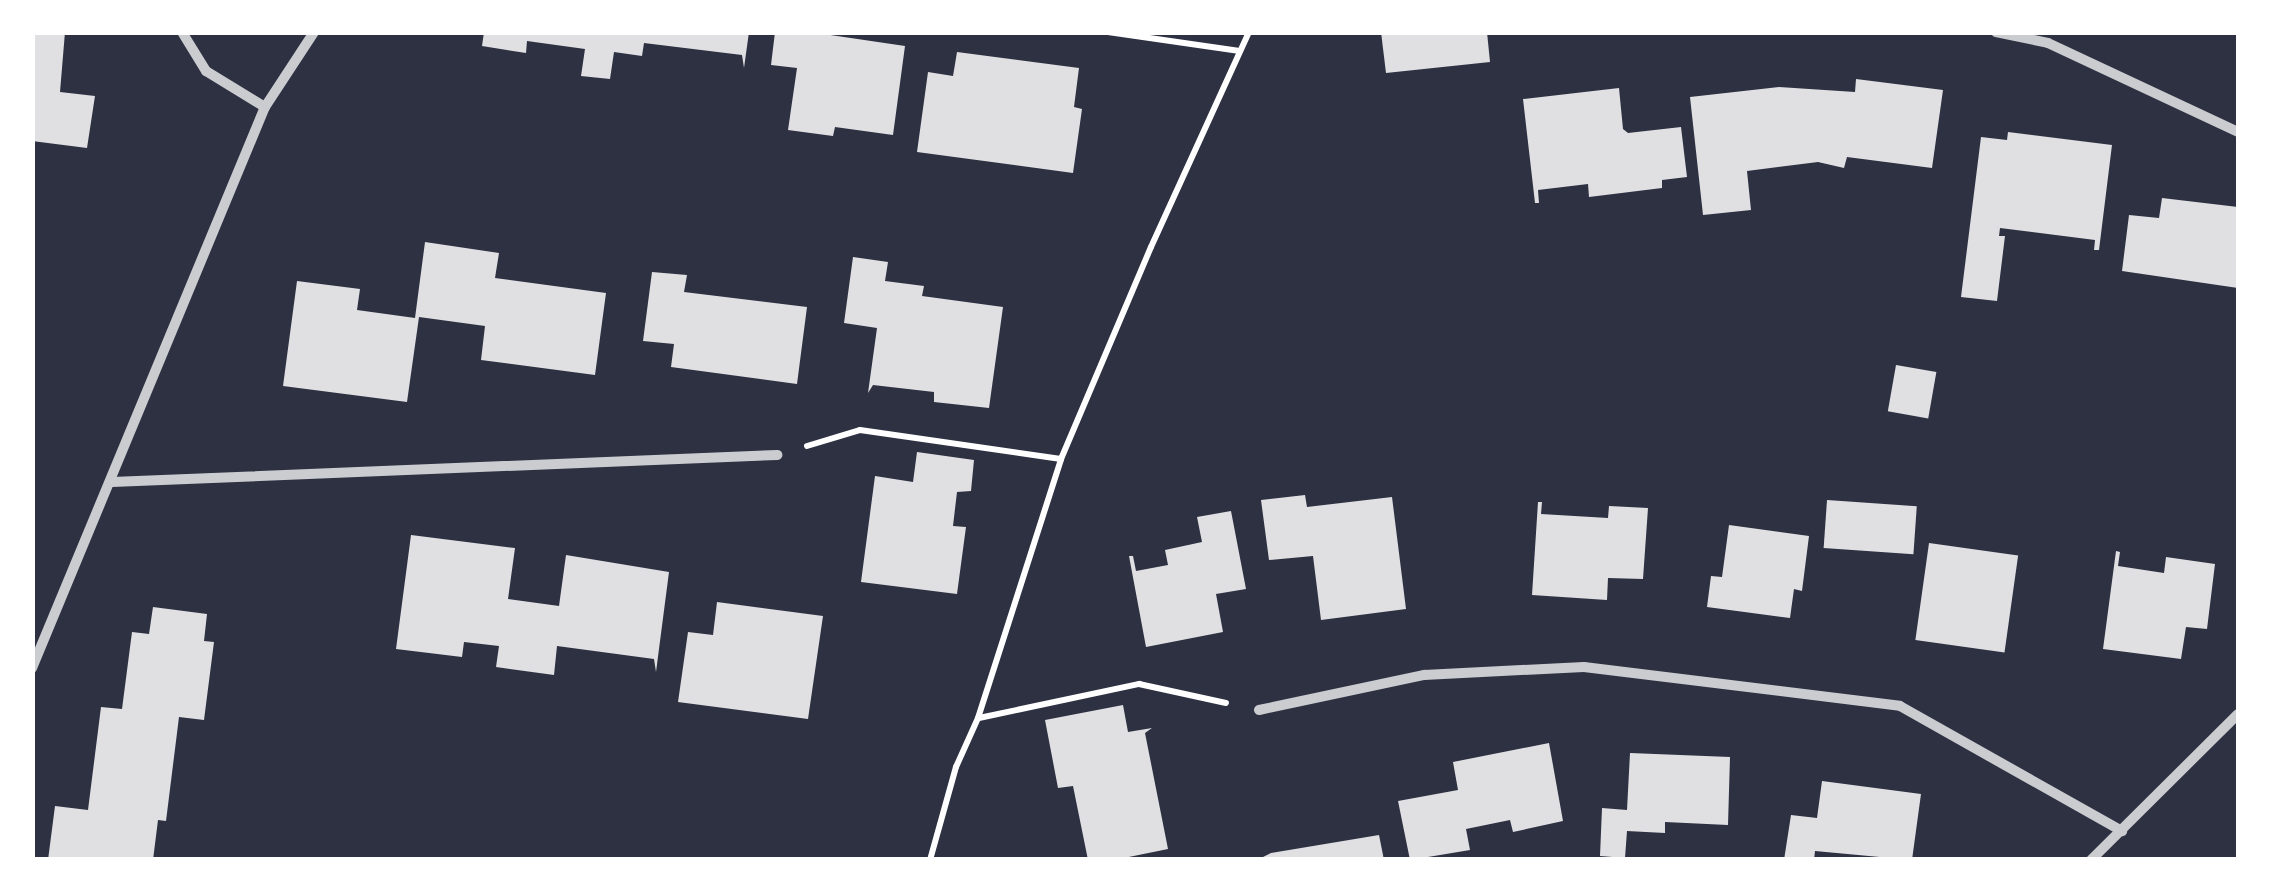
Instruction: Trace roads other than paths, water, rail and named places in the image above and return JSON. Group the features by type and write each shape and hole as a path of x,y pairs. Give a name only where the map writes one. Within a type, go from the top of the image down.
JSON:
{"street":[{"path":"182,32 206,71 266,108"},
{"path":"32,668 266,108 314,32"},
{"path":"1996,32 2048,43 2238,132"},
{"path":"112,482 778,454"},
{"path":"1259,710 1424,675 1584,666 1900,706 2122,832"},
{"path":"2092,860 2238,714"}]}
